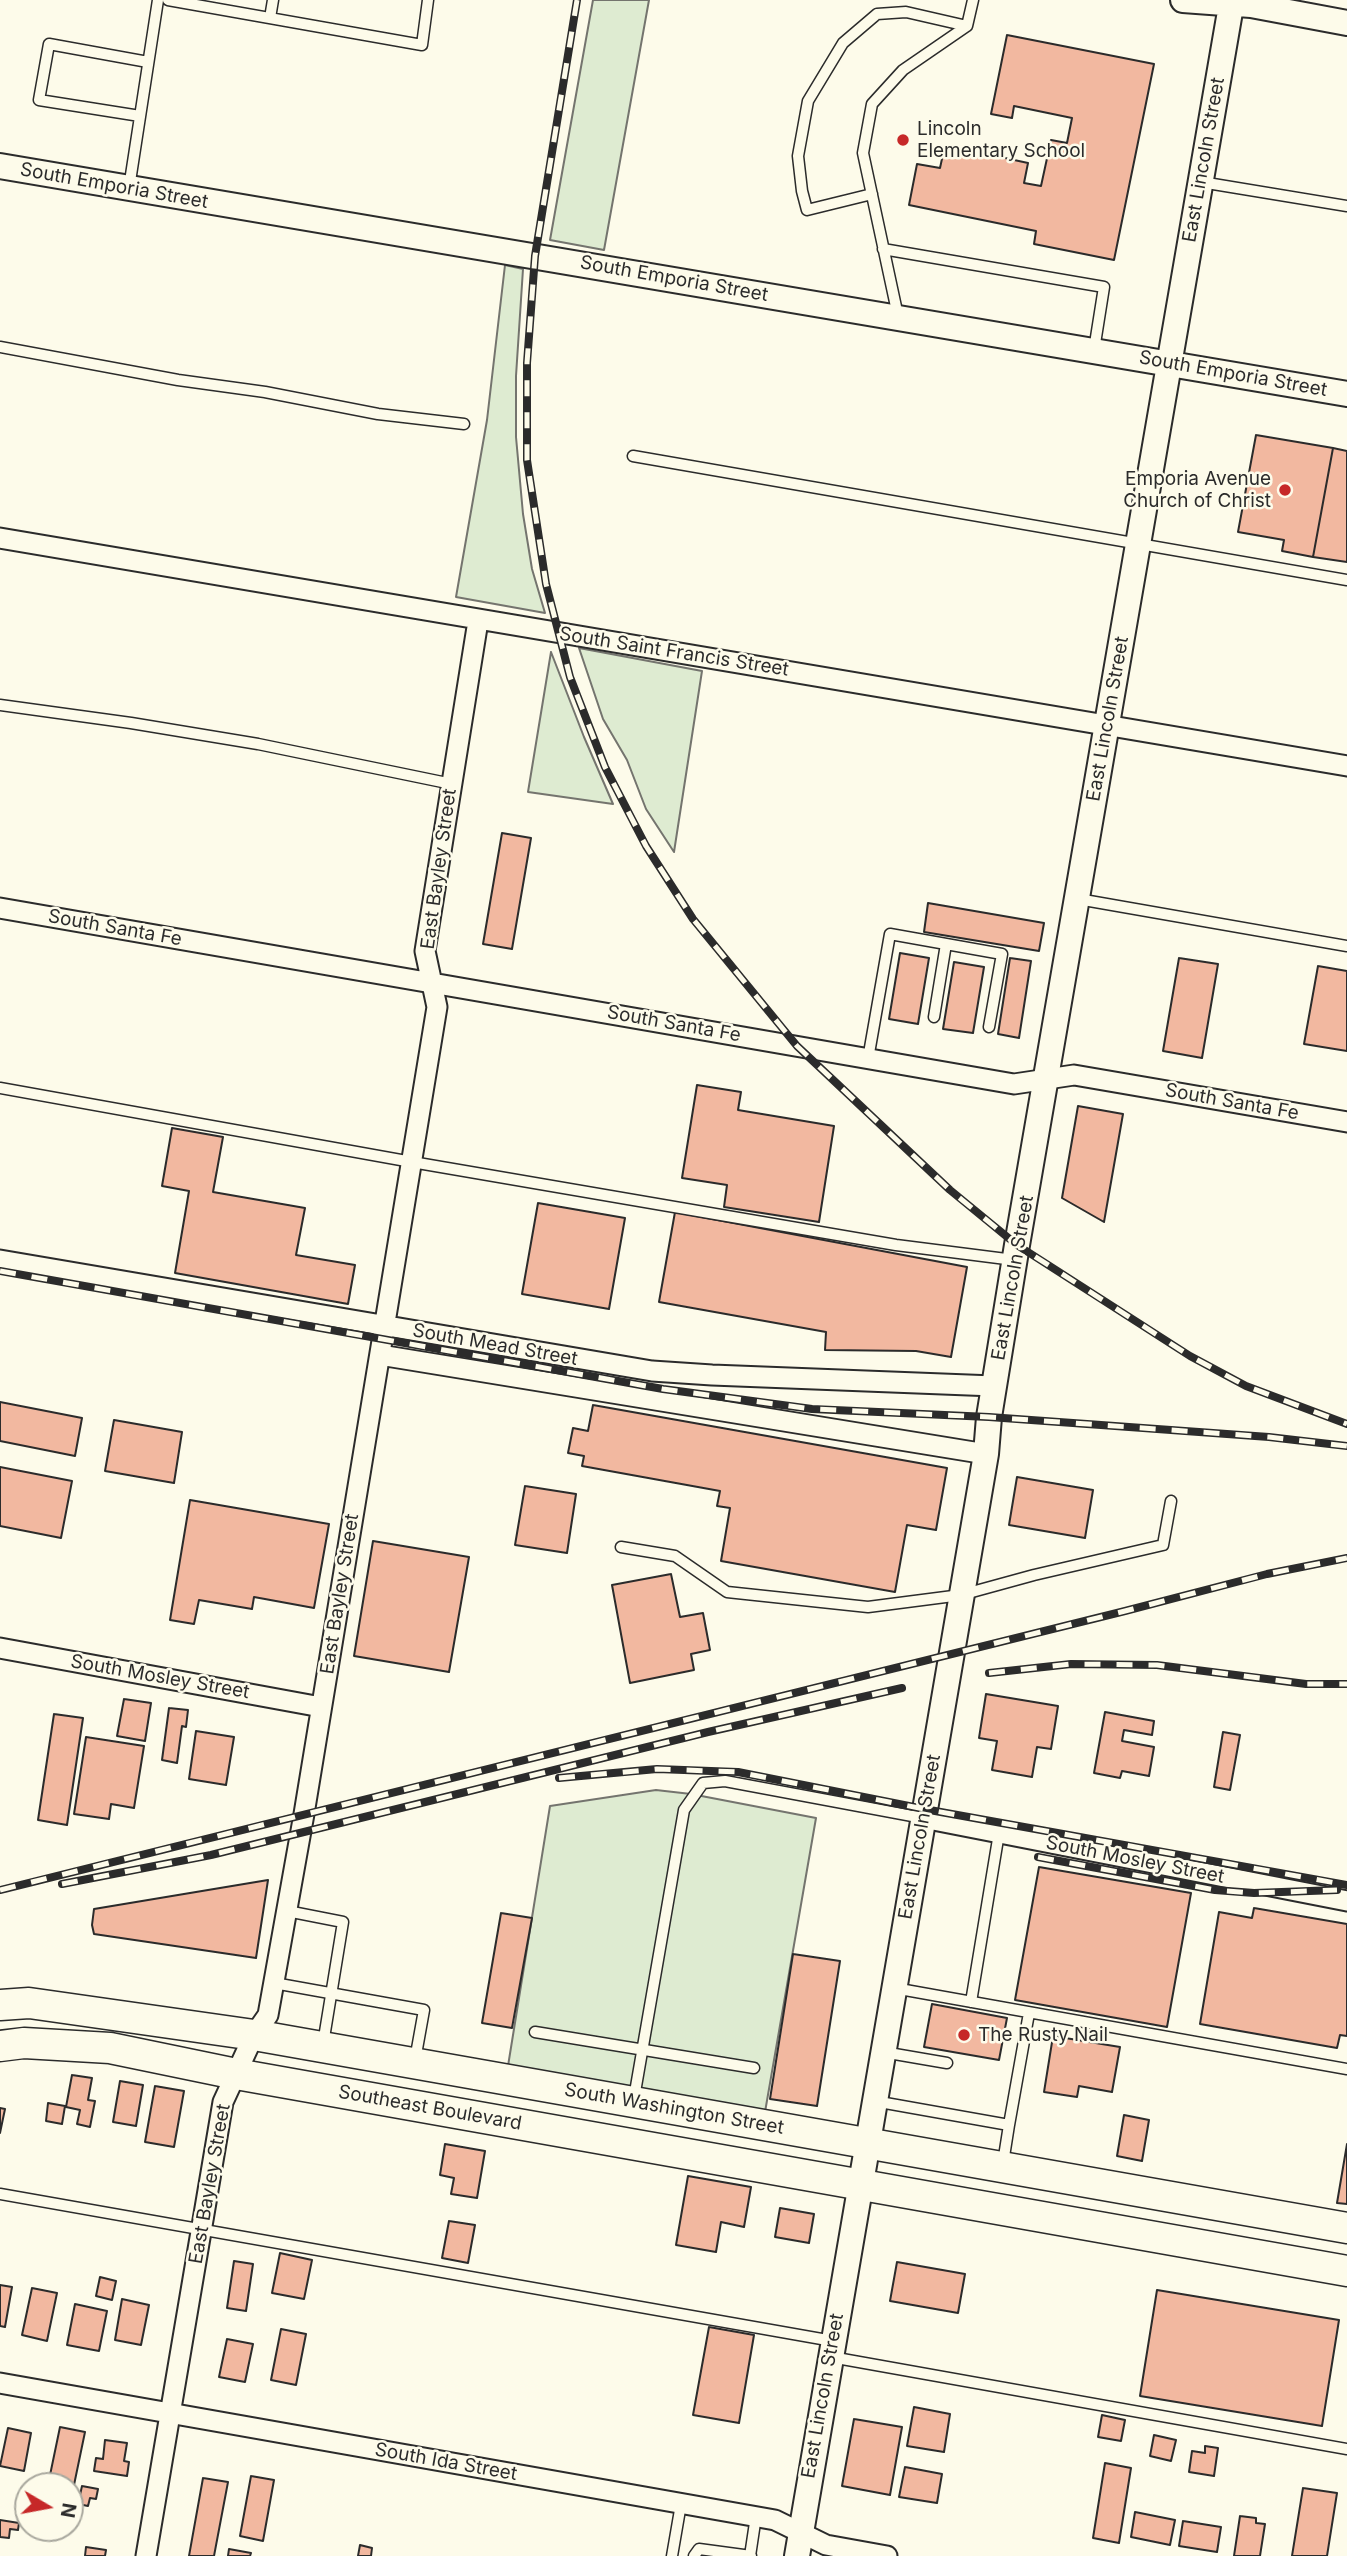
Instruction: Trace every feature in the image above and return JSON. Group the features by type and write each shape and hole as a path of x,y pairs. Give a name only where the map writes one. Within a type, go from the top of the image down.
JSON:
{"main road":[{"name":"South Washington Street","path":"29,2003 254,2035 1347,2228"},
{"path":"0,2005 29,2003"},
{"name":"Southeast Boulevard","path":"0,2046 24,2043 110,2048 236,2074 859,2184"},
{"path":"859,2184 1347,2271"}],"street":[{"path":"1183,0 1231,2 1347,23"},
{"name":"East Lincoln Street","path":"798,2544 986,1454 994,1386 1015,1261 1231,2"},
{"name":"South Emporia Street","path":"0,166 1347,394"},
{"name":"South Saint Francis Street","path":"0,538 1347,766"},
{"name":"East Bayley Street","path":"146,2556 223,2102 254,2035 268,2015 287,1912 437,1007 425,951 478,621"},
{"name":"South Santa Fe","path":"0,908 1014,1084 1074,1075 1347,1122"},
{"name":"South Mead Street","path":"0,1260 652,1371 994,1386"},
{"name":"South Mead Street","path":"380,1355 986,1454"},
{"name":"South Mosley Street","path":"0,1648 321,1707"},
{"name":"South Mosley Street","path":"923,1818 1347,1901"},
{"name":"South Washington Street","path":"0,1994 29,2003"},
{"name":"South Ida Street","path":"0,2383 756,2516 775,2520 798,2544 826,2545 887,2556"}],"lane":[{"path":"129,188 158,0"},
{"path":"168,0 422,45 428,0"},
{"path":"270,18 273,0"},
{"path":"898,317 863,153 872,104 903,70 967,26 973,0"},
{"path":"872,194 807,210 798,156 808,101 843,43 877,14 906,12 967,26"},
{"path":"140,116 39,100 48,44 148,62"},
{"path":"1200,182 1347,206"},
{"path":"883,249 1104,287 1094,350"},
{"path":"0,347 378,414 464,424"},
{"path":"633,456 1347,580"},
{"path":"0,705 258,744 452,784"},
{"path":"1078,898 1347,946"},
{"path":"868,1059 890,934 1002,954 989,1027"},
{"path":"934,1017 946,944"},
{"path":"0,1088 896,1245 1015,1261"},
{"path":"621,1547 675,1556 727,1591 868,1607 961,1595 1163,1545 1171,1501"},
{"path":"633,2101 684,1810 703,1783 725,1781 923,1818"},
{"path":"971,2002 999,1833"},
{"path":"287,1912 344,1922 323,2047"},
{"path":"274,1983 424,2010 415,2063"},
{"path":"893,1988 1347,2069"},
{"path":"1002,2166 1029,2013"},
{"path":"535,2032 754,2068"},
{"path":"882,2052 947,2063"},
{"path":"873,2101 1009,2125"},
{"path":"0,2194 831,2349 1347,2449"},
{"path":"672,2556 681,2504"},
{"path":"694,2556 699,2549 750,2556 756,2516"}],"green space":[{"path":"593,0 649,0 604,250 550,240"},
{"path":"505,265 523,269 516,376 516,437 523,514 532,569 545,613 456,597 487,420"},
{"path":"579,648 702,671 674,852 646,809 627,760 603,719"},
{"path":"551,652 584,737 613,804 528,792"},
{"path":"656,1790 816,1818 765,2112 508,2066 550,1806"}],"building":[{"path":"1007,35 1154,64 1114,260 1034,244 1036,231 909,205 917,164 940,168 945,145 1028,163 1024,183 1041,186 1051,140 1067,143 1072,118 1014,106 1012,118 991,114"},
{"name":"Emporia Avenue Church of Christ","path":"1256,435 1333,448 1313,557 1282,551 1284,540 1238,532"},
{"path":"1333,448 1347,451 1347,562 1313,557"},
{"path":"502,833 531,838 512,949 483,944"},
{"path":"928,903 1044,923 1039,951 924,932"},
{"path":"900,953 929,958 918,1024 889,1019"},
{"path":"1010,958 1031,961 1019,1038 998,1034"},
{"path":"1179,958 1218,964 1202,1058 1163,1051"},
{"path":"954,962 984,967 973,1033 943,1029"},
{"path":"1318,966 1347,971 1347,1051 1304,1044"},
{"path":"697,1085 741,1092 738,1110 834,1126 819,1222 724,1207 727,1185 682,1178"},
{"path":"1078,1106 1123,1114 1104,1222 1062,1198"},
{"path":"172,1128 223,1137 213,1192 305,1208 296,1255 355,1265 348,1304 175,1273 189,1191 162,1186"},
{"path":"538,1203 625,1218 609,1309 522,1294"},
{"path":"675,1212 967,1267 951,1357 916,1351 825,1350 826,1332 659,1302"},
{"path":"0,1402 82,1418 75,1456 0,1441"},
{"path":"593,1405 947,1468 936,1530 907,1525 895,1592 721,1561 730,1508 717,1506 720,1491 582,1466 584,1456 568,1453 573,1428 588,1431"},
{"path":"114,1420 182,1432 174,1483 105,1471"},
{"path":"0,1467 72,1481 61,1538 0,1526"},
{"path":"1017,1477 1093,1490 1085,1538 1009,1525"},
{"path":"525,1486 576,1494 567,1553 515,1545"},
{"path":"190,1500 329,1524 314,1608 254,1597 252,1609 199,1600 194,1624 170,1620"},
{"path":"373,1541 469,1557 449,1672 354,1656"},
{"path":"671,1574 680,1617 703,1613 710,1650 691,1654 694,1670 630,1683 612,1585"},
{"path":"986,1694 1058,1706 1051,1749 1037,1747 1032,1777 992,1770 997,1741 979,1738"},
{"path":"124,1699 151,1703 145,1741 117,1736"},
{"path":"169,1708 188,1710 186,1727 182,1726 177,1763 162,1760"},
{"path":"1105,1712 1154,1721 1152,1735 1124,1730 1122,1741 1154,1747 1149,1776 1122,1771 1120,1778 1094,1773"},
{"path":"54,1714 83,1718 67,1825 38,1820"},
{"path":"196,1731 234,1737 226,1785 189,1779"},
{"path":"1223,1732 1240,1735 1230,1790 1214,1787"},
{"path":"86,1737 144,1746 134,1808 111,1804 109,1819 74,1814"},
{"path":"1039,1867 1191,1893 1167,2027 1015,2000"},
{"path":"268,1880 256,1958 94,1934 94,1909"},
{"path":"1254,1908 1347,1924 1347,2036 1340,2035 1337,2048 1200,2024 1219,1912 1252,1918"},
{"path":"501,1913 532,1918 512,2028 482,2023"},
{"path":"793,1954 840,1961 817,2106 770,2099"},
{"path":"932,2004 1007,2018 999,2060 924,2047"},
{"path":"1053,2036 1120,2047 1112,2092 1079,2086 1077,2097 1044,2092"},
{"path":"72,2075 92,2078 88,2100 95,2101 90,2127 77,2124 80,2110 66,2107"},
{"path":"120,2081 143,2085 136,2126 113,2122"},
{"path":"155,2086 184,2091 174,2147 145,2142"},
{"path":"48,2103 65,2106 62,2124 46,2121"},
{"path":"0,2108 5,2109 0,2133"},
{"path":"1124,2115 1149,2120 1142,2161 1117,2156"},
{"path":"445,2144 485,2151 477,2198 451,2194 454,2178 440,2175"},
{"path":"1347,2144 1347,2204 1337,2203"},
{"path":"688,2176 751,2187 744,2227 721,2222 716,2252 676,2245"},
{"path":"780,2208 814,2214 809,2243 775,2237"},
{"path":"449,2221 475,2225 468,2263 442,2258"},
{"path":"280,2253 312,2260 304,2299 272,2293"},
{"path":"234,2261 253,2264 246,2311 227,2308"},
{"path":"897,2262 965,2274 958,2313 890,2301"},
{"path":"100,2277 116,2281 112,2300 96,2296"},
{"path":"0,2285 12,2287 5,2327 0,2326"},
{"path":"32,2288 57,2293 47,2341 22,2335"},
{"path":"1157,2290 1339,2320 1322,2426 1140,2396"},
{"path":"122,2299 149,2305 141,2345 115,2340"},
{"path":"75,2304 107,2311 99,2351 67,2345"},
{"path":"709,2327 754,2335 739,2423 693,2415"},
{"path":"281,2329 306,2334 296,2385 271,2380"},
{"path":"227,2339 253,2344 245,2382 219,2377"},
{"path":"914,2407 950,2414 944,2452 907,2446"},
{"path":"1102,2415 1125,2420 1121,2441 1098,2437"},
{"path":"854,2419 902,2427 890,2495 842,2486"},
{"path":"60,2427 85,2432 77,2472 51,2472"},
{"path":"8,2428 31,2433 24,2471 0,2466"},
{"path":"1154,2435 1176,2440 1171,2461 1150,2456"},
{"path":"105,2440 127,2443 124,2461 129,2462 127,2476 94,2471 96,2458 103,2459"},
{"path":"1205,2446 1218,2448 1214,2476 1189,2472 1192,2451 1205,2453"},
{"path":"1105,2463 1131,2468 1119,2543 1093,2538"},
{"path":"905,2467 942,2474 937,2503 899,2497"},
{"path":"251,2476 274,2480 263,2541 240,2536"},
{"path":"203,2478 228,2482 214,2556 189,2556"},
{"path":"84,2486 98,2489 96,2499 90,2498 88,2506 84,2505"},
{"path":"1303,2488 1337,2493 1327,2556 1292,2556"},
{"path":"1135,2512 1175,2520 1170,2545 1131,2537"},
{"path":"1240,2516 1256,2518 1256,2523 1265,2524 1260,2556 1234,2556"},
{"path":"0,2520 14,2522 14,2530 10,2529 9,2538 0,2537"},
{"path":"1183,2521 1221,2527 1217,2552 1179,2546"},
{"path":"360,2545 372,2548 371,2556 358,2556"},
{"path":"86,2547 106,2550 105,2556 85,2556"},
{"path":"229,2549 251,2553 250,2556 228,2556"}],"railway":[{"path":"577,0 535,256 527,363 527,460 546,584 570,677 605,767 646,846 693,919 797,1046 950,1190 1017,1245 1190,1356 1246,1386 1347,1424"},
{"path":"0,1271 663,1389 812,1409 989,1417 1269,1437 1347,1446"},
{"path":"0,1890 1267,1574 1347,1558"},
{"path":"989,1673 1071,1664 1157,1665 1306,1684 1347,1684"},
{"path":"62,1884 211,1855 708,1732 902,1688"},
{"path":"559,1778 657,1769 738,1772 924,1809 1347,1885"},
{"path":"1038,1857 1215,1890 1254,1893 1337,1890"}],"place":[{"name":"Lincoln Elementary School","path":"903,140"},
{"name":"Emporia Avenue Church of Christ","path":"1285,490"},
{"name":"The Rusty Nail","path":"964,2035"}]}
